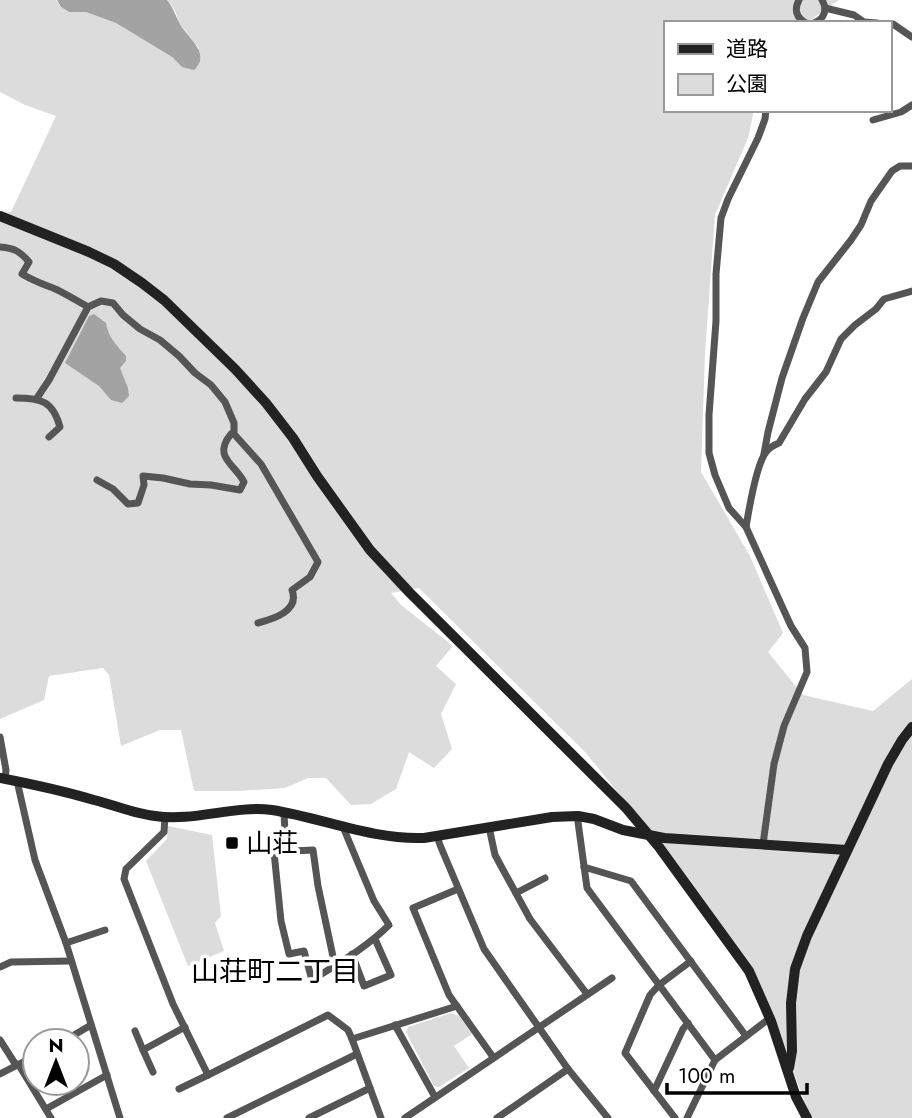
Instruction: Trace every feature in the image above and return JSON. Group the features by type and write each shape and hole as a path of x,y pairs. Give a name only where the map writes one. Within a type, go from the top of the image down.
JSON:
{"street":[{"path":"796,20 799,0"},
{"path":"817,21 823,16 823,4 854,15 863,21"},
{"path":"891,24 912,37"},
{"path":"873,120 912,105"},
{"path":"764,844 777,751 784,726 807,672 805,648 791,626 746,527 729,508 715,475 709,453 709,415 721,218 758,138 766,112"},
{"path":"746,527 752,492 782,378 818,282 852,240 871,201 892,171 900,166 912,166"},
{"path":"0,216 89,252 114,264 142,283 164,300 266,403 370,550 650,835 739,956 753,980 771,1021 796,1097 807,1118"},
{"path":"0,247 14,248 29,261 22,274 88,307"},
{"path":"764,454 779,443 805,399 826,372 841,339 884,299 912,291"},
{"path":"37,398 88,307 100,301 113,303 123,315 160,340 211,385 225,402 234,423 234,434 261,464 318,562 310,577 292,590 294,596 290,608 274,619 258,623"},
{"path":"16,398 37,398 56,412 60,427 49,436"},
{"path":"97,480 113,489 128,504 138,503 144,485 143,476 190,485 240,490 244,482 239,472 226,462 224,452 231,434"},
{"path":"789,1072 795,969 807,936 888,764 912,727"},
{"path":"0,737 6,769 3,778 154,816 260,809 392,837 409,838 552,817 578,816 650,835 847,850"},
{"path":"17,781 35,860 66,943 120,1118"},
{"path":"284,813 286,851"},
{"path":"578,816 587,888 715,1060"},
{"path":"164,817 164,832 130,864 124,879 173,1004 208,1075"},
{"path":"335,966 313,850 274,852 281,921 289,954 304,951 312,981 335,966 352,954 375,939 389,925 374,901 343,826"},
{"path":"489,827 495,855 530,919 587,994"},
{"path":"437,836 484,949 605,1117"},
{"path":"123,857 130,864"},
{"path":"584,867 631,881 746,1036"},
{"path":"516,894 545,878"},
{"path":"458,889 413,908 449,995 494,1057"},
{"path":"66,943 105,930"},
{"path":"352,954 364,986 391,975 375,939"},
{"path":"0,967 11,962 71,961"},
{"path":"675,1118 625,1053 650,995 691,961"},
{"path":"405,1118 612,978"},
{"path":"352,1039 457,1006"},
{"path":"179,1089 328,1015 348,1030 381,1118"},
{"path":"687,1118 715,1060 766,1021 771,1021"},
{"path":"290,1022 295,1032"},
{"path":"653,1091 688,1023"},
{"path":"396,1025 435,1097"},
{"path":"143,1050 185,1027"},
{"path":"135,1031 153,1072"},
{"path":"0,1040 51,1118"},
{"path":"228,1054 232,1063"},
{"path":"227,1118 357,1054"},
{"path":"0,1074 21,1063"},
{"path":"498,1118 568,1069"},
{"path":"46,1109 107,1075"},
{"path":"309,1118 370,1088"}],"green space":[{"path":"0,0 56,0 69,12 86,12 116,23 172,57 182,67 199,48 179,23 175,10 167,0 839,0 809,21 664,21 664,112 754,112 748,138 715,215 705,353 701,472 750,556 783,633 768,652 803,695 873,711 912,679 912,1118 799,1118 808,1111 779,1032 744,959 674,862 586,753 419,588 391,593 401,605 453,646 436,666 456,684 441,714 452,749 434,768 409,752 396,789 371,804 351,805 326,778 308,778 285,788 194,791 181,730 160,730 121,746 109,675 103,668 49,676 44,700 0,719 0,213 11,212 56,116 25,105 0,92"},
{"path":"168,826 212,835 221,916 215,923 224,951 188,966 146,861 167,839"},
{"path":"451,1013 459,1016 472,1034 454,1046 469,1068 439,1087 434,1086 406,1032 408,1027"}],"shaded area":[{"path":"57,0 167,0 200,53 199,64 194,70 182,67 172,57 116,23 86,12 69,12 61,7"},
{"path":"94,314 106,323 111,337 126,356 126,361 120,368 129,396 122,403 111,400 99,386 65,363 89,316"}],"place":[{"name":"山荘","path":"232,843"}],"district":[{"name":"山荘町二丁目","path":"275,971"}]}
